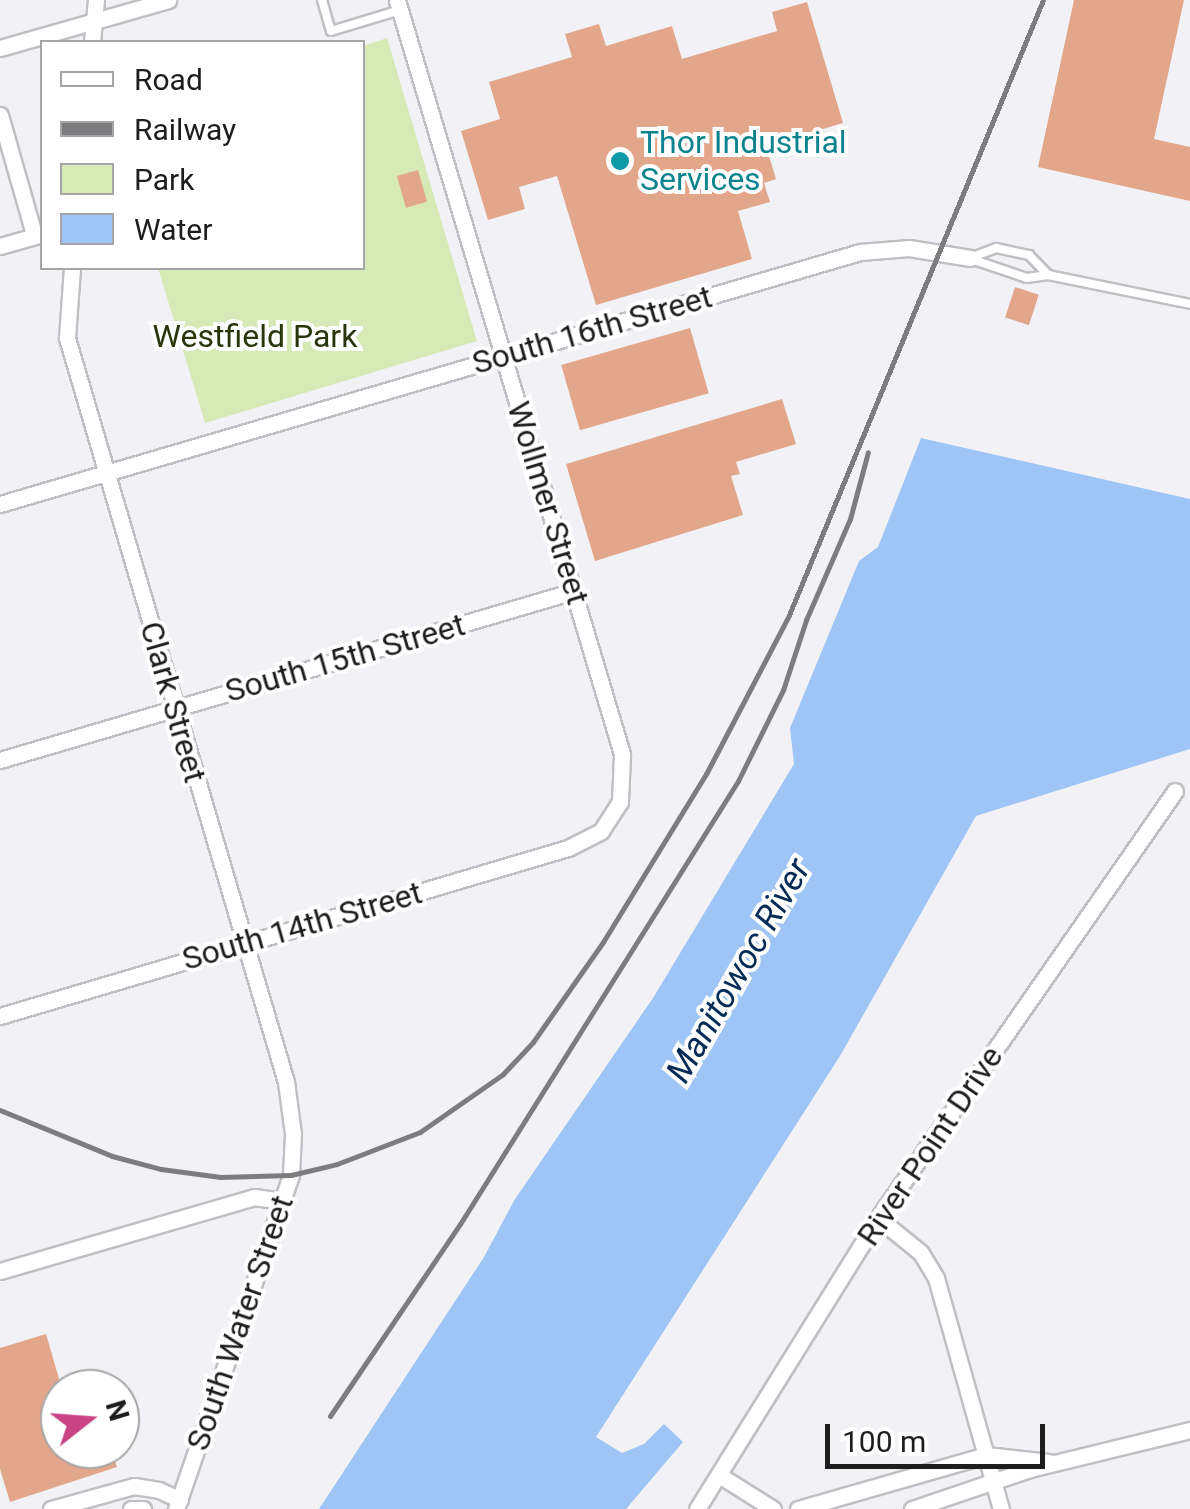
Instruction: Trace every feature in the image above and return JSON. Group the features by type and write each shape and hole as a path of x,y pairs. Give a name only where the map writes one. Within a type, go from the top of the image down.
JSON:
{"street":[{"path":"92,40 96,0"},
{"path":"0,48 168,0"},
{"name":"Wollmer Street","path":"399,5 622,754 620,802 601,831"},
{"path":"0,115 38,234 0,246"},
{"name":"South 16th Street","path":"0,504 860,252 909,248 970,258"},
{"name":"Clark Street","path":"72,270 66,338 286,1082 293,1134"},
{"name":"South 15th Street","path":"0,760 574,592"},
{"name":"River Point Drive","path":"697,1509 878,1218 1175,791"},
{"name":"South 14th Street","path":"0,1016 568,848 601,831"},
{"name":"South Water Street","path":"178,1504 291,1174 293,1134"},
{"path":"0,1271 254,1196 281,1201"},
{"path":"878,1218 921,1253 936,1278 1001,1509"},
{"path":"912,1509 1053,1463 1190,1429"},
{"path":"798,1509 986,1455 1021,1456 1053,1463"},
{"path":"718,1474 773,1509"},
{"path":"51,1509 134,1486 178,1504"},
{"path":"132,1509 143,1509"}],"lane":[{"path":"322,0 331,31 399,5"},
{"path":"970,258 996,248 1029,255 1048,276"},
{"name":"South 16th Street","path":"970,258 1027,278 1048,276 1190,304"}],"green space":[{"name":"Westfield Park","path":"387,38 477,341 205,423 159,270 365,270 365,45"}],"water":[{"name":"Manitowoc River","path":"921,438 1190,499 1190,749 976,816 840,1056 596,1437 622,1453 644,1444 664,1424 683,1442 626,1509 319,1509 484,1257 515,1199 653,998 794,764 790,728 859,561 878,547"}],"building":[{"path":"1074,0 1184,0 1154,139 1190,147 1190,201 1038,167"},
{"name":"Thor Industrial Services","path":"807,2 843,123 766,146 776,179 764,183 770,202 738,211 752,259 596,305 557,176 519,187 525,209 488,220 461,131 500,119 489,82 572,57 565,34 599,24 606,46 672,26 682,59 777,31 772,12"},
{"path":"418,170 427,202 406,208 397,176"},
{"path":"1015,287 1039,295 1029,325 1005,317"},
{"path":"690,328 709,393 580,430 561,365"},
{"path":"782,399 796,444 736,462 740,474 731,476 743,515 595,561 566,464"},
{"path":"46,1334 56,1369 40,1369 40,1469 111,1469 10,1502 0,1469 0,1348"}],"railway":[{"path":"0,1110 112,1156 161,1169 220,1177 291,1175 337,1164 420,1132 503,1074 533,1042 603,942 706,774 789,615 1043,0"},
{"path":"330,1416 460,1224 738,781 783,690 806,620 850,519 868,452"}],"place":[{"name":"Thor Industrial Services","path":"620,161"}]}
